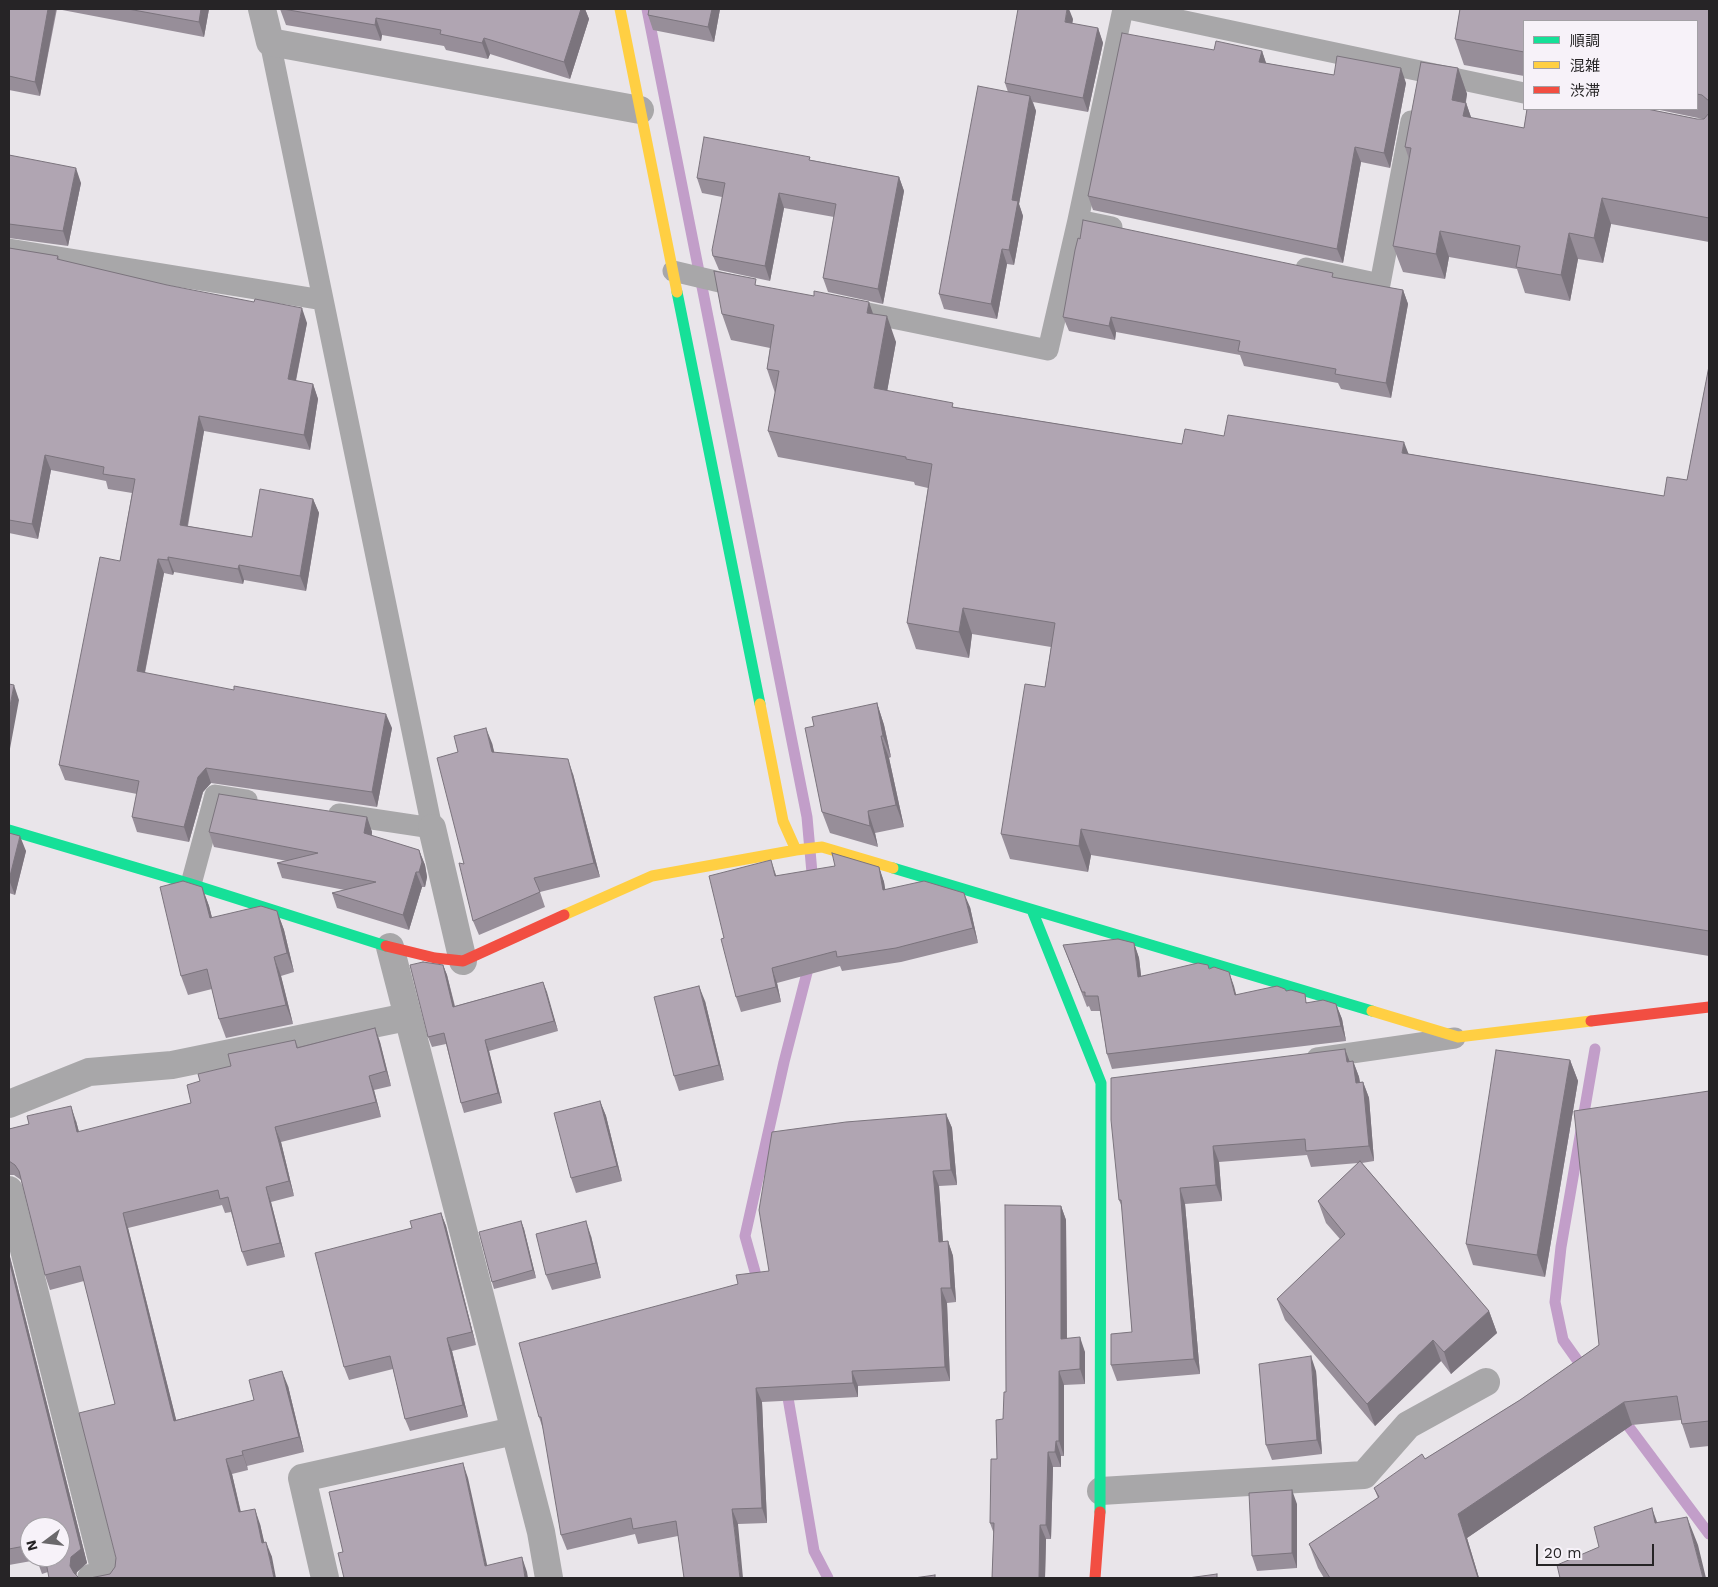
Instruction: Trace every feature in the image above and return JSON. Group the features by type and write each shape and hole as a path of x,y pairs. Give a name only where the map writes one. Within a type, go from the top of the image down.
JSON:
{"street":[{"path":"262,9 270,42 640,110"},
{"path":"620,9 640,110 679,272 783,821 796,850"},
{"path":"432,828 463,961"},
{"path":"9,830 192,884 390,947 435,958 463,961 652,876 822,847 1458,1037 1709,1007"},
{"path":"1032,910 1110,1082 1101,1491 1095,1578"},
{"path":"390,947 541,1532 549,1578"},
{"path":"9,1104 89,1072 172,1065 407,1017"},
{"path":"9,1190 106,1576 91,1578"},
{"path":"1101,1491 1364,1475 1408,1426 1486,1382"},
{"path":"326,1578 302,1478 514,1432"}],"lane":[{"path":"835,306 1048,350 1123,9"},
{"path":"1128,9 1418,88 1523,94"},
{"path":"270,42 432,828 324,811"},
{"path":"1282,263 1380,284 1418,88"},
{"path":"1078,220 1136,232"},
{"path":"9,249 323,300"},
{"path":"679,272 767,292"},
{"path":"192,884 215,795 265,802"},
{"path":"1298,1060 1458,1037"}],"building":[{"path":"9,9 48,9 35,82 9,76"},
{"path":"128,9 201,9 199,22"},
{"path":"283,9 581,9 564,62 484,38 482,43 440,34 441,30 376,18 375,25"},
{"path":"649,9 712,9 708,27 648,15"},
{"path":"1018,9 1067,9 1065,22 1098,28 1083,98 1005,83"},
{"path":"1460,9 1709,9 1709,101 1698,94 1698,20 1523,20 1523,52 1455,39"},
{"path":"1122,33 1214,50 1216,41 1262,51 1259,62 1334,75 1337,56 1401,68 1384,153 1355,147 1337,249 1088,196"},
{"path":"1421,62 1458,68 1452,100 1466,103 1463,116 1524,128 1527,110 1652,110 1697,119 1704,119 1709,113 1709,218 1602,198 1594,238 1569,233 1561,275 1516,267 1520,246 1440,231 1436,254 1393,246 1411,148 1405,147"},
{"path":"978,86 1030,96 1012,200 1018,201 1009,250 1002,249 991,304 939,294"},
{"path":"704,137 810,157 809,160 899,177 878,289 823,278 836,204 779,193 765,266 713,256 712,250 725,183 697,178"},
{"path":"9,155 76,168 63,231 9,224"},
{"path":"1083,220 1333,273 1332,277 1403,290 1386,383 1335,374 1336,369 1238,351 1240,341 1111,317 1109,326 1063,317 1075,250 1078,238 1080,239"},
{"path":"9,248 58,256 57,259 167,285 254,302 255,299 302,308 288,379 313,384 304,435 199,416 180,525 252,537 260,489 313,499 300,576 239,565 238,569 168,557 168,560 158,559 137,671 234,690 234,686 386,714 372,792 206,768 198,777 184,827 132,817 139,781 59,765 100,557 120,561 135,479 103,474 104,467 45,455 32,524 9,520"},
{"path":"714,271 756,279 755,285 814,296 814,291 869,302 867,313 887,316 874,388 953,403 952,407 1182,444 1185,429 1224,436 1228,415 1404,442 1402,453 1664,496 1667,477 1687,480 1709,366 1709,931 1081,829 1079,846 1001,834 1025,684 1045,687 1055,623 963,608 959,632 907,623 932,464 906,459 906,457 768,431 779,371 767,369 774,325 722,314"},
{"path":"9,684 14,685 9,711"},
{"path":"877,703 883,736 881,736 896,805 868,811 870,826 822,812 805,728 814,726 812,717"},
{"path":"486,728 492,752 568,759 594,863 534,878 540,892 473,921 459,863 464,864 437,758 458,752 454,736"},
{"path":"219,794 367,817 364,833 419,850 422,862 419,872 416,872 403,915 332,893 376,882 277,863 318,853 209,832"},
{"path":"9,833 20,836 9,880"},
{"path":"832,853 879,867 883,890 924,881 964,893 973,928 896,948 837,957 836,951 772,968 776,987 736,997 721,939 724,938 709,876 771,860 775,876 835,866"},
{"path":"183,881 202,887 210,918 261,906 277,911 287,953 274,957 286,1005 219,1019 207,969 181,976 160,887"},
{"path":"1118,939 1134,943 1138,977 1198,963 1208,965 1209,969 1214,967 1229,972 1235,995 1277,986 1286,991 1291,990 1305,994 1306,1003 1323,1000 1336,1004 1341,1026 1107,1054 1098,996 1085,996 1085,992 1082,992 1063,945"},
{"path":"423,962 443,965 453,1007 543,982 554,1021 485,1040 498,1093 461,1103 444,1033 428,1037 410,965"},
{"path":"699,986 719,1065 674,1076 654,997"},
{"path":"375,1028 386,1071 369,1076 376,1102 275,1127 289,1181 266,1187 280,1243 242,1252 228,1197 220,1199 218,1190 123,1213 174,1421 254,1400 249,1380 282,1371 299,1437 242,1451 243,1455 226,1459 239,1512 255,1509 262,1543 266,1542 274,1578 90,1578 110,1574 115,1567 116,1558 79,1413 115,1404 80,1266 45,1275 19,1171 9,1161 9,1129 29,1124 27,1116 71,1106 77,1132 191,1103 187,1085 200,1081 198,1074 231,1066 228,1054 295,1040 297,1048"},
{"path":"1345,1049 1347,1062 1353,1061 1356,1083 1363,1082 1369,1146 1306,1151 1305,1139 1213,1146 1216,1185 1180,1188 1194,1359 1111,1365 1111,1334 1132,1332 1121,1200 1119,1200 1111,1120 1111,1078"},
{"path":"1496,1050 1570,1060 1537,1255 1466,1244"},
{"path":"1709,1091 1709,1421 1682,1424 1677,1396 1624,1402 1458,1514 1478,1578 1330,1578 1309,1544 1379,1497 1374,1488 1422,1454 1425,1459 1520,1400 1599,1345 1574,1111"},
{"path":"600,1101 617,1166 571,1178 554,1113"},
{"path":"946,1114 951,1170 933,1171 939,1242 948,1241 951,1288 941,1288 945,1367 852,1371 853,1383 756,1388 762,1508 732,1509 740,1578 684,1578 676,1521 633,1529 631,1518 561,1535 541,1417 539,1417 519,1343 738,1284 736,1275 769,1271 759,1210 772,1132 846,1122"},
{"path":"1360,1161 1489,1311 1444,1352 1433,1340 1367,1404 1277,1299 1345,1234 1318,1201"},
{"path":"1005,1205 1061,1206 1061,1339 1080,1337 1080,1369 1059,1371 1059,1441 1056,1441 1055,1452 1048,1452 1046,1525 1040,1525 1039,1578 992,1578 994,1523 990,1523 991,1459 997,1459 996,1420 1003,1419 1004,1392 1006,1392"},
{"path":"441,1213 472,1332 447,1338 463,1405 405,1419 390,1356 344,1367 315,1253 412,1228 410,1221"},
{"path":"521,1221 533,1270 492,1282 479,1232"},
{"path":"586,1221 596,1263 546,1275 536,1234"},
{"path":"9,1260 81,1549 71,1557 70,1566 70,1517 20,1517 20,1547 9,1549"},
{"path":"1311,1356 1317,1440 1266,1445 1259,1364"},
{"path":"463,1463 485,1566 522,1557 525,1578 344,1578 338,1553 343,1552 329,1492"},
{"path":"1292,1490 1292,1553 1252,1556 1249,1493"},
{"path":"1652,1508 1655,1523 1687,1517 1703,1578 1560,1578 1557,1565 1599,1547 1594,1527"},
{"path":"70,1566 79,1578 49,1578 47,1567"},
{"path":"1217,1574 1217,1578 1188,1578"},
{"path":"935,1575 935,1578 914,1578"}],"waterway":[{"path":"647,9 807,817 813,884"},
{"path":"759,1286 745,1236 784,1062 810,961"},
{"path":"1585,1371 1563,1340 1555,1302 1561,1247 1595,1049"},
{"path":"786,1386 814,1551 828,1578"},
{"path":"1620,1415 1709,1534"}],"traffic: fast":[{"path":"677,292 760,704"},
{"path":"9,830 191,884 386,946"},
{"path":"893,868 1372,1011"},
{"path":"1032,910 1101,1083 1100,1512"}],"traffic: slow":[{"path":"620,9 677,292"},
{"path":"760,704 783,821 796,850"},
{"path":"564,915 652,876 796,850 822,847 893,868"},
{"path":"1372,1011 1458,1037 1591,1021"}],"traffic: jam":[{"path":"386,946 435,958 463,961 564,915"},
{"path":"1591,1021 1709,1007"},
{"path":"1095,1578 1100,1512"}]}
